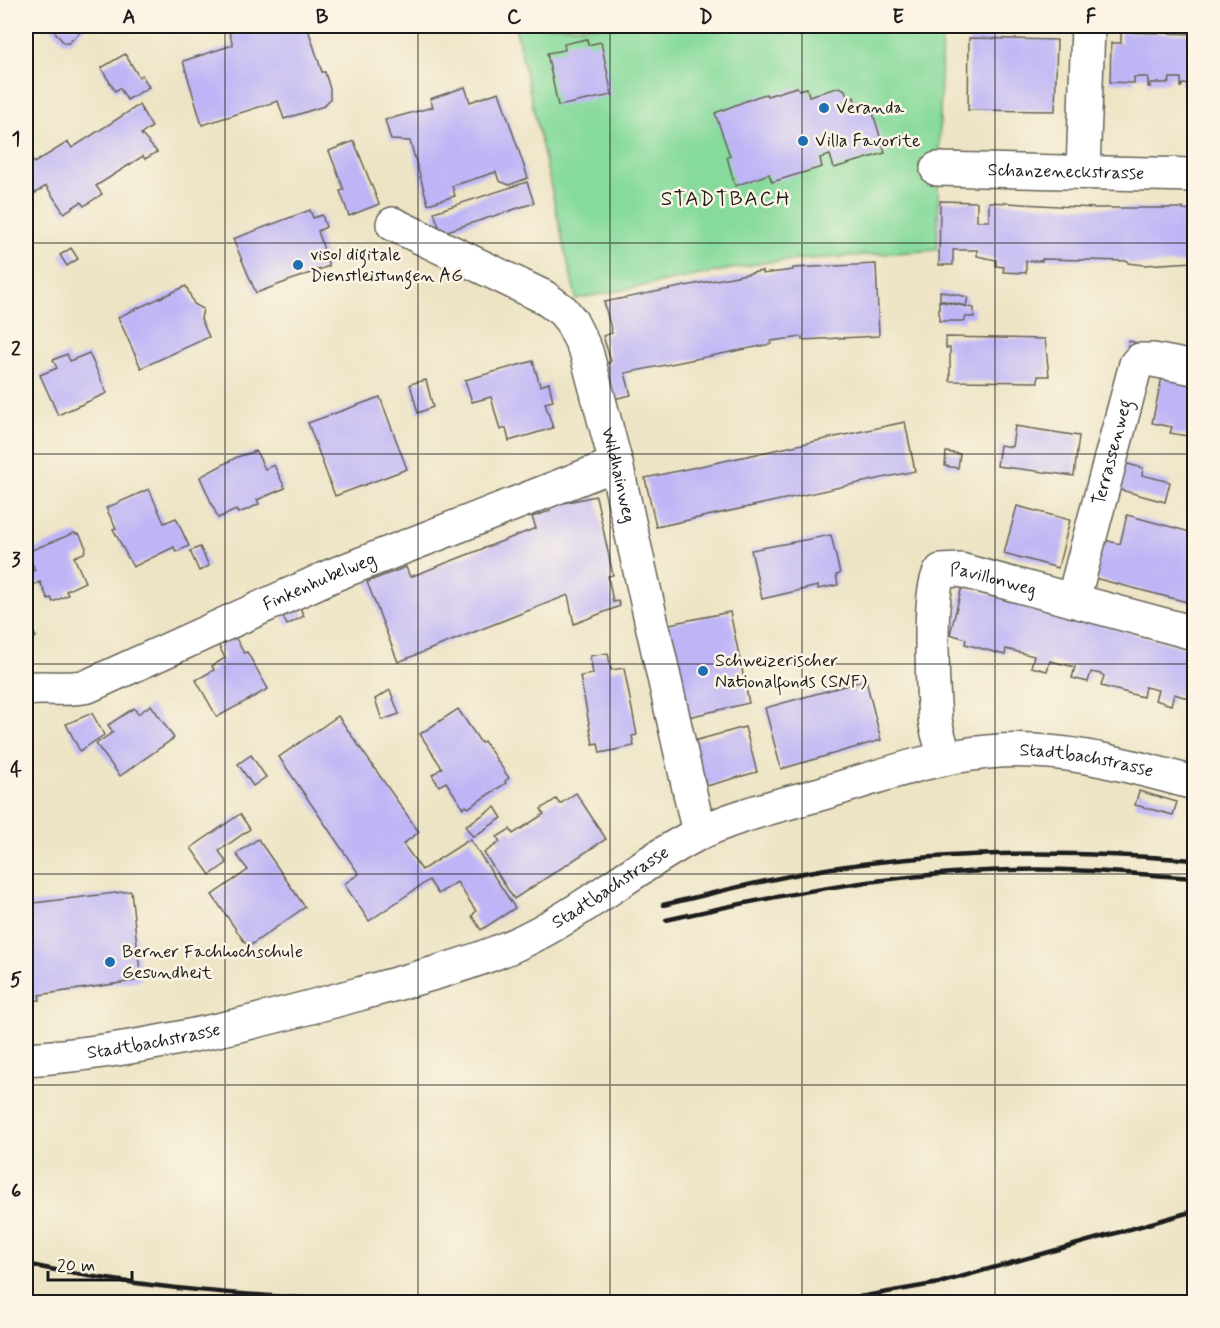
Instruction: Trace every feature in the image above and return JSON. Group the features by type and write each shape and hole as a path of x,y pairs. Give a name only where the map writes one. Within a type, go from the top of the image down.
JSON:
{"street":[{"path":"1083,172 1088,26"},
{"name":"Schanzeneckstrasse","path":"937,169 1194,175"},
{"name":"Wildhainweg","path":"393,224 544,297 563,311 577,331 586,351 616,464 699,833"},
{"name":"Terrassenweg","path":"1073,600 1136,364 1140,360 1153,360 1194,368"},
{"name":"Finkenhubelweg","path":"26,689 52,686 76,689 88,686 333,575 616,464"},
{"name":"Pavillonweg","path":"945,758 935,718 933,663 937,575 940,571 953,568 1194,633"},
{"name":"Stadtbachstrasse","path":"26,1059 68,1056 147,1044 294,1011 457,966 516,944 547,928 699,833 747,815 945,758 991,751 1079,754 1194,783"}],"green space":[{"path":"515,26 942,26 937,250 767,262 576,299"}],"building":[{"path":"50,26 86,26 69,43 64,43"},
{"path":"250,26 307,26 322,72 325,72 330,89 330,99 324,106 284,119 278,101 202,125 183,61 233,45 229,32"},
{"path":"1121,32 1194,34 1194,85 1183,84 1181,88 1181,78 1170,78 1169,83 1150,83 1150,87 1148,87 1148,77 1134,77 1134,83 1110,82 1111,43 1121,43"},
{"path":"969,38 1057,40 1055,111 968,110"},
{"path":"587,39 588,45 601,42 612,95 558,106 547,53 565,50 564,44"},
{"path":"125,54 139,77 142,75 149,87 127,100 120,88 115,91 101,68"},
{"path":"465,87 470,102 499,92 528,178 509,185 499,181 496,172 452,186 455,196 428,204 410,141 391,140 385,120 433,107 430,99"},
{"name":"Villa Favorite","path":"797,87 799,90 807,88 809,96 840,87 845,90 848,100 854,97 857,107 870,103 885,153 834,168 830,155 820,158 822,167 772,182 769,174 735,186 727,157 730,156 715,113 756,97"},
{"path":"139,105 152,127 141,134 157,152 145,159 143,156 96,186 102,194 84,206 81,202 64,213 46,186 26,199 26,164 32,160 34,163 68,142 72,148"},
{"path":"354,141 379,204 349,216 340,191 344,190 329,151"},
{"path":"527,182 534,203 441,233 434,212"},
{"path":"940,201 977,202 977,221 989,221 989,202 1094,208 1194,210 1194,262 1144,265 1128,263 1128,261 1042,259 1042,261 1026,261 1026,273 1003,272 1004,267 996,266 996,260 977,256 977,250 953,250 953,265 939,265"},
{"path":"310,210 313,218 322,215 326,227 318,231 329,266 256,293 233,239"},
{"path":"71,248 78,259 67,266 60,255"},
{"path":"876,264 879,336 802,340 802,337 771,341 771,344 625,373 631,395 609,400 602,369 611,361 603,336 612,333 604,302 762,271 762,274 793,270 793,268"},
{"path":"186,286 194,304 203,309 201,319 209,337 141,368 118,317"},
{"path":"940,291 968,297 966,306 940,300"},
{"path":"939,301 974,308 974,317 965,317 965,321 939,321"},
{"path":"946,337 1045,339 1049,376 1038,376 1038,382 950,381 950,348 946,348"},
{"path":"1129,341 1142,344 1126,353"},
{"path":"89,353 107,393 58,415 40,375 57,368 53,360 67,354 70,361"},
{"path":"533,361 540,386 549,383 553,401 545,403 553,428 509,441 506,428 500,430 491,397 472,402 465,380"},
{"path":"1162,377 1194,383 1193,437 1170,433 1172,427 1152,423"},
{"path":"426,380 433,407 418,413 410,384"},
{"path":"380,397 407,469 335,496 308,423"},
{"path":"905,422 915,471 656,527 645,478"},
{"path":"1015,426 1079,436 1074,476 997,466 1000,445 1012,447"},
{"path":"256,451 265,469 274,465 285,488 257,500 259,504 249,509 238,513 236,510 218,518 200,477 237,457"},
{"path":"946,452 960,454 958,468 945,466"},
{"path":"1124,463 1143,468 1142,475 1170,482 1165,502 1117,489"},
{"path":"149,489 164,523 176,518 189,546 176,552 174,547 133,567 113,529 116,528 106,508"},
{"path":"596,496 613,575 608,576 613,602 618,601 620,606 574,624 568,595 398,662 367,582 406,567 410,577 536,528 532,517 550,511 549,506"},
{"path":"1017,506 1070,520 1058,568 1004,553"},
{"path":"1127,515 1194,533 1194,592 1191,603 1094,578 1104,540 1120,544"},
{"path":"74,533 80,535 86,548 84,553 74,557 85,582 66,591 68,595 53,602 51,598 48,599 40,582 33,585 26,582 27,573 35,570 27,552"},
{"path":"831,535 840,574 836,575 838,585 818,589 818,586 762,599 751,550"},
{"path":"200,547 209,566 199,571 190,551"},
{"path":"962,587 1194,650 1194,700 1174,694 1171,705 1155,700 1158,690 1145,687 1143,697 1101,686 1104,676 1101,674 1091,672 1088,682 1072,678 1075,667 1050,661 1047,671 1031,667 1034,656 1006,649 1005,655 965,644 966,639 950,634"},
{"path":"298,604 304,616 287,625 281,613"},
{"path":"730,612 749,703 684,718 664,625"},
{"path":"26,617 36,637 26,643"},
{"path":"234,635 244,653 247,652 268,689 217,717 196,680 214,670 212,666 225,658 218,644"},
{"path":"608,653 611,670 624,668 637,735 632,736 634,746 600,753 598,743 593,744 580,676 593,674 590,656"},
{"path":"866,680 881,740 781,769 765,708"},
{"path":"390,690 399,714 382,720 375,699"},
{"path":"151,705 174,738 120,776 96,744 113,732 108,725 134,708 138,714"},
{"path":"458,709 481,743 484,741 509,778 505,781 506,783 468,808 466,806 463,808 446,782 439,786 432,775 442,768 420,734"},
{"path":"92,713 104,735 80,751 66,724"},
{"path":"338,716 419,832 403,844 422,870 470,839 515,908 481,930 472,916 476,911 457,882 438,894 429,880 369,921 344,884 359,874 279,757"},
{"path":"745,727 757,772 703,787 690,742"},
{"path":"251,755 266,777 253,786 238,764"},
{"path":"1139,791 1177,802 1173,815 1135,805"},
{"path":"576,793 606,839 514,899 484,853 500,842 497,837 510,829 513,834 544,814 541,809 556,799 560,804"},
{"path":"495,807 502,818 473,837 465,826"},
{"path":"240,814 250,829 219,851 227,863 210,875 191,848"},
{"path":"258,839 305,907 248,947 212,895 248,870 236,854"},
{"path":"131,891 141,980 39,995 40,1000 26,1001 26,904"}],"railway":[{"path":"663,905 832,868 922,858 1058,853 1194,860"},
{"path":"666,920 838,886 924,875 1058,870 1194,878"},
{"path":"831,1302 939,1283 1194,1211"},
{"path":"26,1264 112,1280 198,1290 372,1302"}],"place":[{"name":"Veranda","path":"824,108"},
{"name":"Villa Favorite","path":"803,141"},
{"name":"visol digitale Dienstleistungen AG","path":"298,265"},
{"name":"Schweizerischer Nationalfonds (SNF)","path":"703,671"},
{"name":"Berner Fachhochschule Gesundheit","path":"110,962"}],"district":[{"name":"STADTBACH","path":"726,199"}]}
